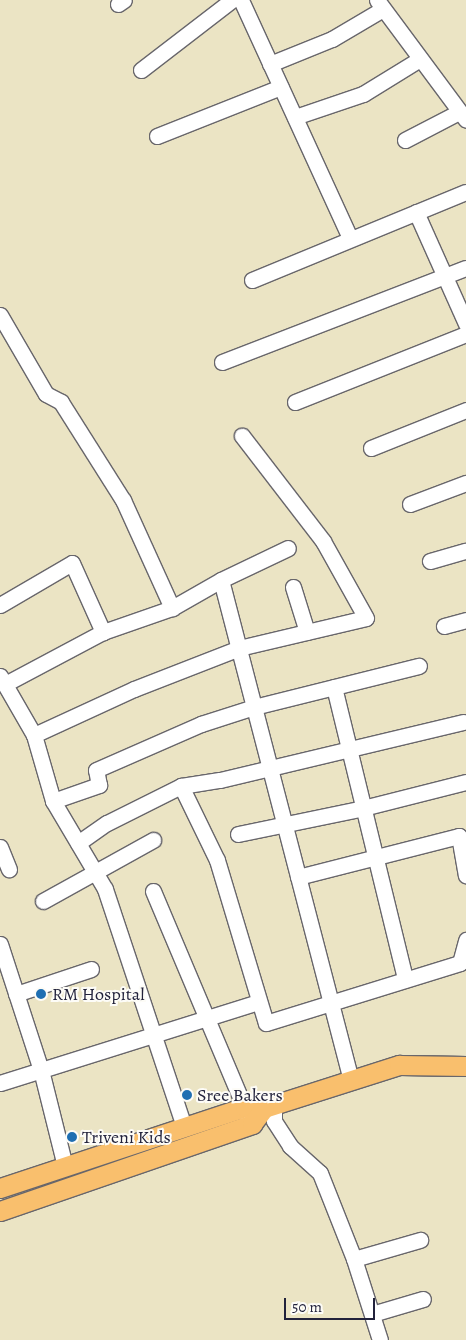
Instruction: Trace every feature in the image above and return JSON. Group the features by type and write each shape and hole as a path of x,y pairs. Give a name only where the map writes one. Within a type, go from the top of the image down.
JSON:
{"main road":[{"path":"0,1211 259,1111 399,1065 466,1066"},
{"path":"0,1188 184,1127 259,1111"}],"street":[{"path":"141,70 232,0"},
{"path":"241,0 350,238"},
{"path":"270,64 332,39 380,4 463,116 405,140"},
{"path":"295,117 363,94 420,59"},
{"path":"157,136 281,86"},
{"path":"252,280 350,238 466,192"},
{"path":"416,212 466,324"},
{"path":"222,362 466,268"},
{"path":"0,315 46,394 61,402 123,500 172,608"},
{"path":"295,402 466,334"},
{"path":"371,448 466,410"},
{"path":"34,736 134,689 239,648 366,618 323,541 242,436"},
{"path":"410,504 466,483"},
{"path":"184,1127 152,1036 129,954 105,889 53,801 34,736 2,680 103,632 172,608 221,580 288,548"},
{"path":"430,561 466,551"},
{"path":"0,606 72,563 103,632"},
{"path":"221,580 352,1080"},
{"path":"293,587 307,632"},
{"path":"444,626 466,620"},
{"path":"53,801 99,785 96,770 201,724 254,707 419,666"},
{"path":"334,687 405,979"},
{"path":"78,843 107,823 181,786 270,768 463,722"},
{"path":"238,834 284,822 363,808 466,782"},
{"path":"181,786 217,860 266,1023 330,1001 460,963 466,940"},
{"path":"298,877 460,836 466,876"},
{"path":"43,901 94,871 153,840"},
{"path":"0,847 8,869"},
{"path":"153,891 206,1019 259,1111 274,1121 290,1146 320,1173 354,1259 380,1340"},
{"path":"0,944 41,1070 65,1166"},
{"path":"16,994 91,969"},
{"path":"0,1083 259,1002"},
{"path":"354,1259 420,1240"},
{"path":"372,1314 423,1299"}],"place":[{"name":"RM Hospital","path":"41,994"},
{"name":"Sree Bakers","path":"187,1095"},
{"name":"Triveni Kids","path":"72,1137"}]}
